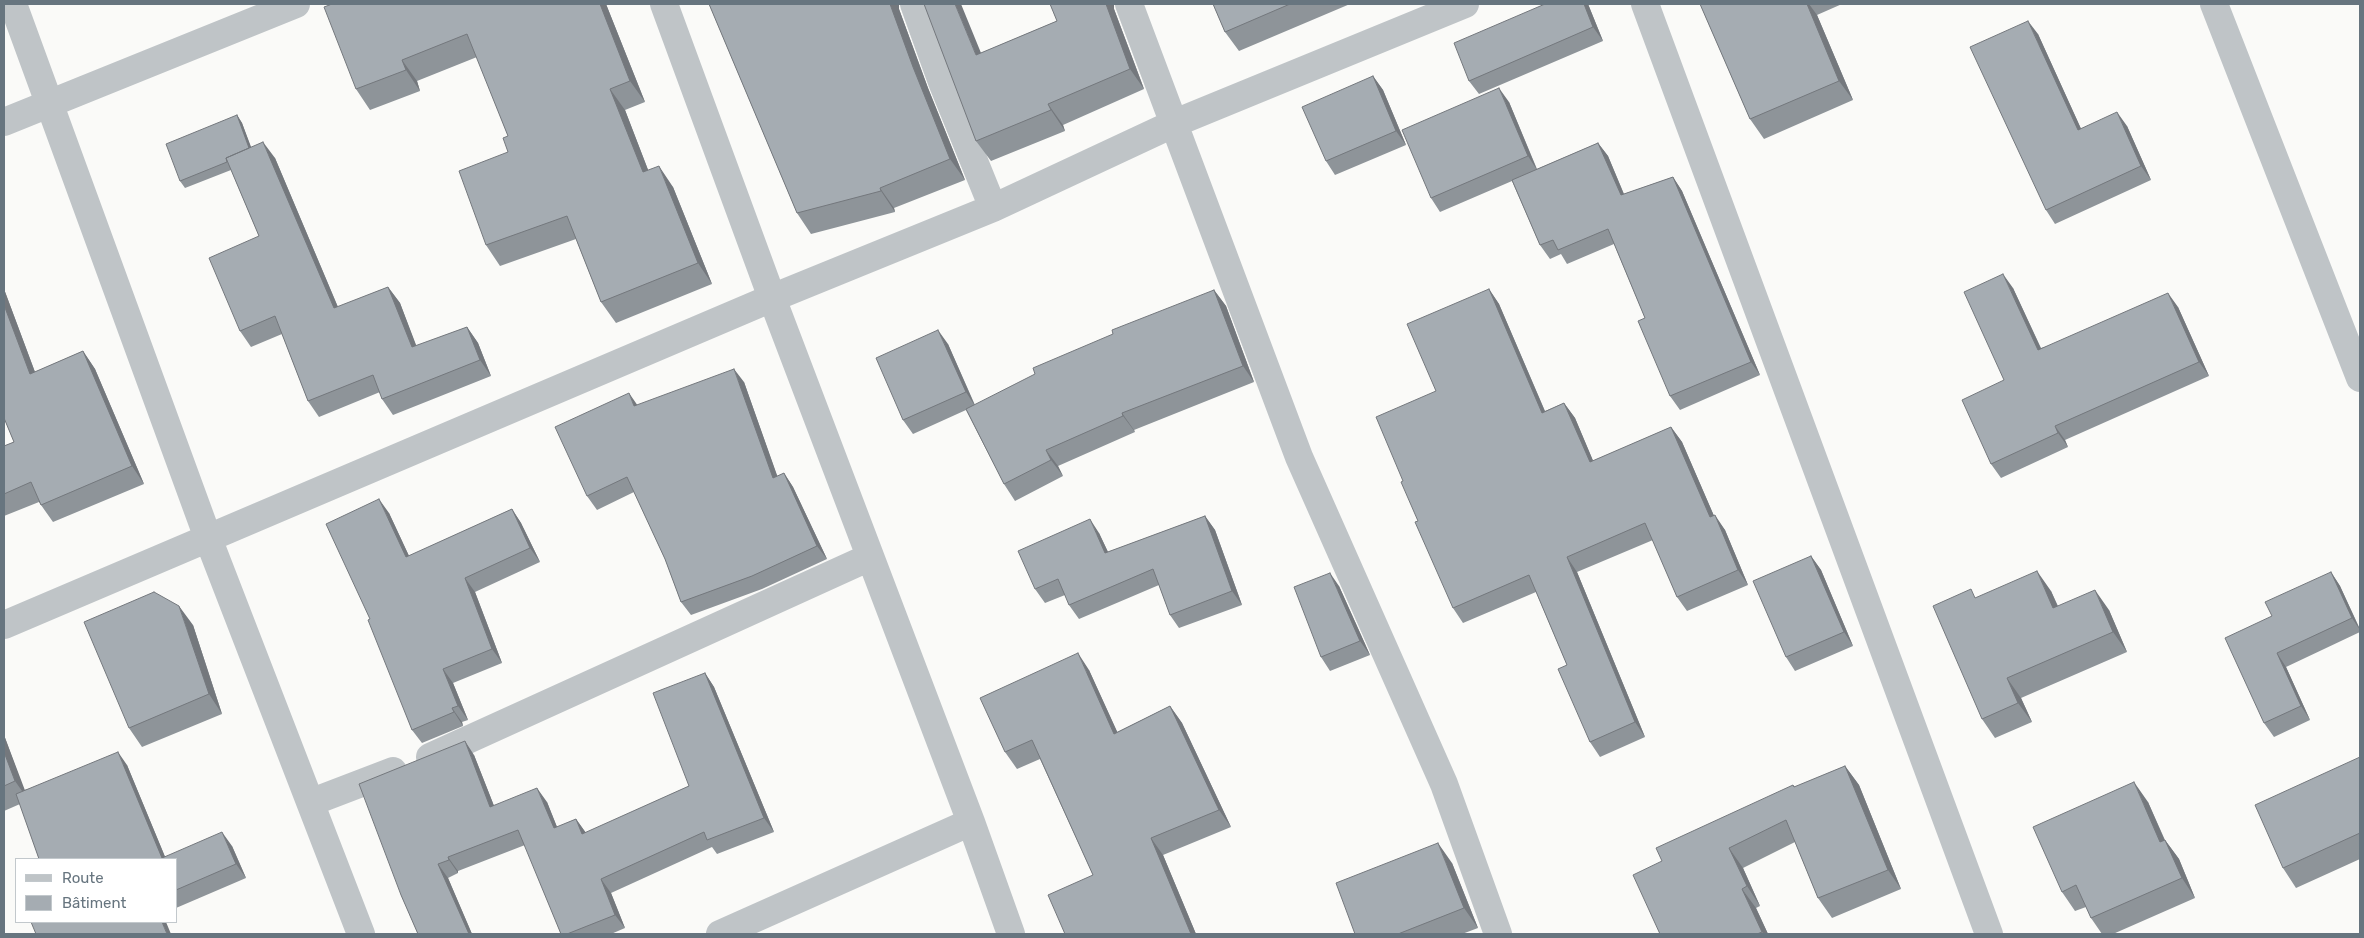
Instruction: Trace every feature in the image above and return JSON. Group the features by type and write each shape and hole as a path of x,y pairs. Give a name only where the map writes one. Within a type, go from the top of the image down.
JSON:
{"street":[{"path":"13,4 208,538 312,802 361,934"},
{"path":"4,122 296,4"},
{"path":"664,4 772,298 971,822 1011,934"},
{"path":"914,4 942,82 993,208"},
{"path":"1130,4 1299,458 1444,784 1498,934"},
{"path":"4,625 772,298 993,208 1174,123 1422,12 1465,4"},
{"path":"1645,4 1988,934"},
{"path":"2214,4 2360,378"},
{"path":"312,802 443,752 870,557"},
{"path":"720,934 971,822"}],"building":[{"path":"332,4 600,4 630,81 610,89 643,172 659,166 698,263 601,302 567,216 486,245 459,171 508,152 503,138 508,136 467,34 402,60 406,70 356,89 324,7"},
{"path":"709,4 890,4 950,159 880,188 881,191 797,213"},
{"path":"924,4 955,4 976,55 1057,21 1050,4 1106,4 1130,69 1048,104 1051,110 976,141"},
{"path":"1213,4 1290,4 1225,32"},
{"path":"1545,4 1584,4 1593,27 1469,81 1454,43"},
{"path":"1700,4 1807,4 1839,81 1750,119"},
{"path":"2028,21 2078,130 2117,112 2141,166 2046,210 1970,47"},
{"path":"1373,76 1396,131 1326,161 1302,107"},
{"path":"1499,88 1528,156 1431,198 1402,130"},
{"path":"237,115 249,148 226,158 227,162 180,181 166,144"},
{"path":"263,142 334,308 388,287 412,347 467,327 480,360 382,399 373,375 308,401 275,316 240,331 209,258 259,236 226,158"},
{"path":"1598,143 1621,195 1673,177 1751,362 1670,396 1638,321 1645,318 1608,229 1558,250 1553,240 1540,245 1512,180"},
{"path":"2003,274 2038,350 2168,293 2199,362 2055,426 2058,433 1991,464 1962,400 2004,380 1964,292"},
{"path":"1489,289 1542,413 1564,403 1590,462 1671,427 1710,517 1715,515 1738,570 1677,597 1645,523 1567,557 1635,722 1590,742 1558,669 1567,665 1529,575 1453,608 1415,522 1418,521 1376,417 1436,391 1407,324"},
{"path":"1214,290 1243,366 1122,413 1123,416 1046,450 1051,460 1004,484 966,409 1035,374 1033,368 1113,334 1112,330"},
{"path":"4,305 30,374 83,351 132,466 41,505 31,482 4,494 4,446 14,442 4,418"},
{"path":"938,330 966,392 903,420 876,358"},
{"path":"734,369 773,478 784,473 817,546 752,576 681,602 665,559 627,477 587,496 555,427 629,393 634,406"},
{"path":"379,499 406,557 512,509 530,548 465,578 492,649 443,669 458,706 452,708 454,712 412,730 368,620 370,619 326,524"},
{"path":"1205,516 1232,591 1170,615 1153,569 1069,605 1058,579 1035,589 1018,551 1090,519 1105,553"},
{"path":"1811,556 1844,632 1786,657 1753,581"},
{"path":"2037,571 2053,608 2095,590 2113,632 2007,678 2018,703 1982,719 1933,606 1971,589 1975,598"},
{"path":"2331,572 2352,618 2277,653 2301,706 2264,723 2225,638 2272,616 2265,602"},
{"path":"1330,573 1360,641 1321,657 1294,587"},
{"path":"154,592 179,606 209,694 129,728 84,622"},
{"path":"1078,653 1114,734 1170,706 1219,810 1151,838 1191,934 1065,934 1048,895 1093,875 1032,740 1005,752 980,698"},
{"path":"705,673 764,818 707,840 704,832 601,879 615,915 567,934 561,934 518,830 448,857 449,860 438,864 469,934 418,934 401,895 359,784 465,741 490,807 537,788 554,828 576,819 582,834 689,786 653,693"},
{"path":"4,752 15,781 4,786"},
{"path":"118,752 162,858 39,858 16,794"},
{"path":"2360,757 2360,833 2283,868 2255,805"},
{"path":"1845,766 1888,870 1818,898 1786,820 1729,848 1747,886 1742,889 1762,932 1757,934 1660,934 1633,875 1662,861 1656,848 1793,785 1794,787"},
{"path":"2134,782 2160,842 2165,840 2182,878 2091,918 2076,885 2062,892 2033,827"},
{"path":"222,832 236,864 178,889 178,858 162,858"},
{"path":"1438,843 1464,908 1398,934 1355,934 1336,883"},
{"path":"31,923 162,923 167,934 36,934"}]}
